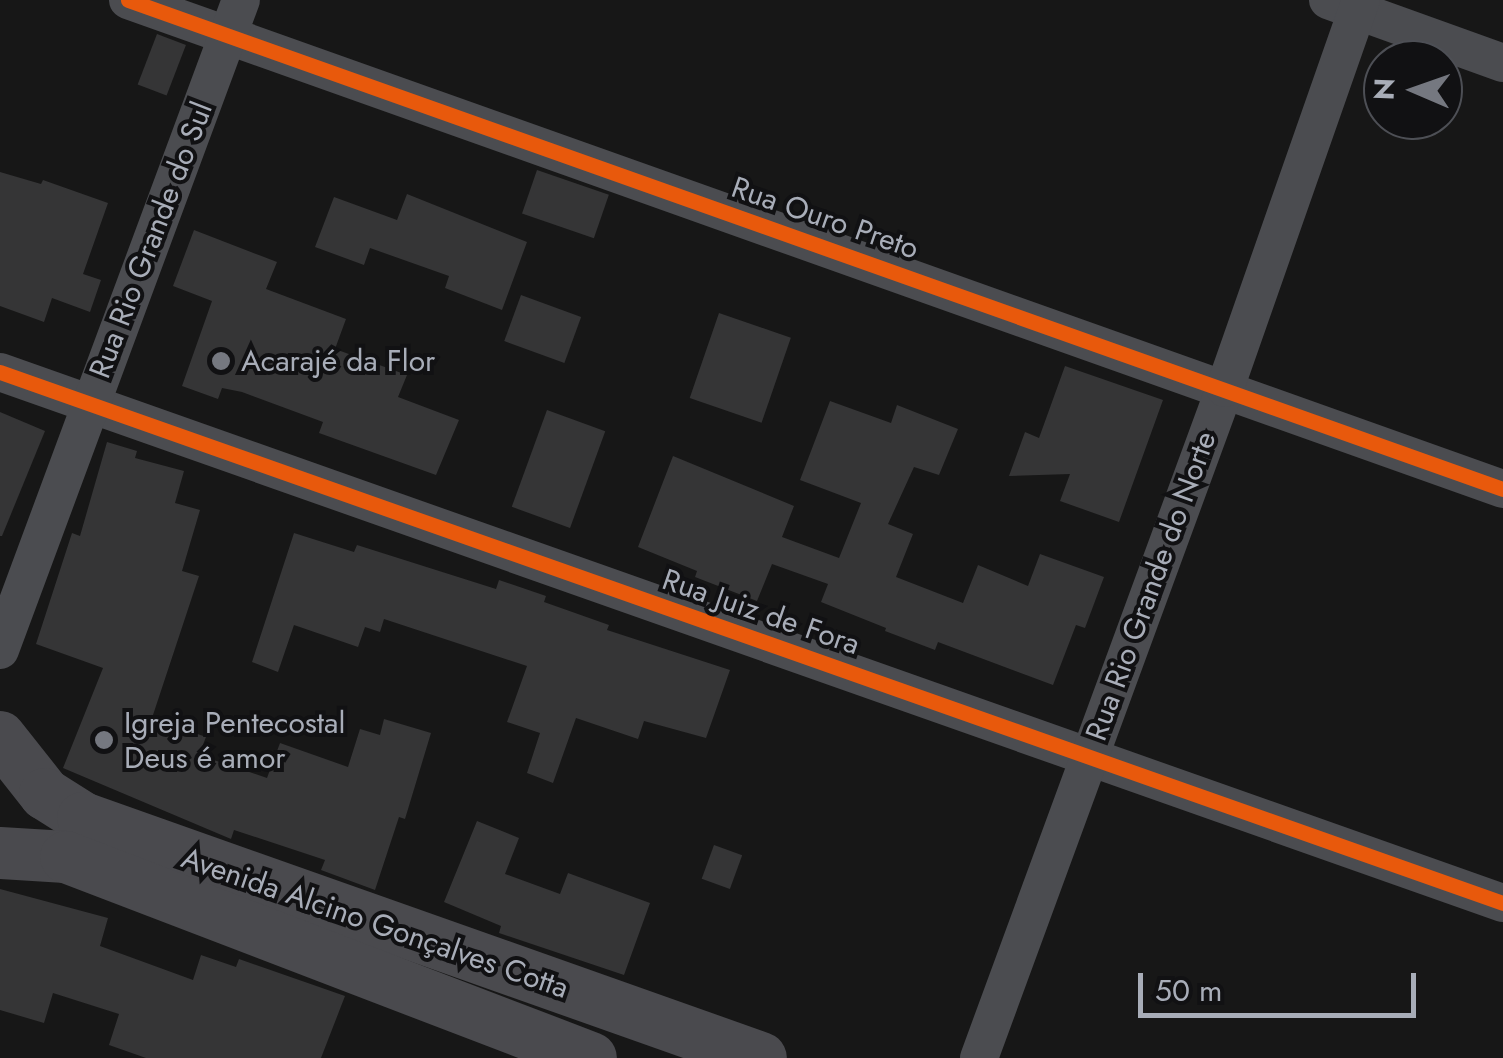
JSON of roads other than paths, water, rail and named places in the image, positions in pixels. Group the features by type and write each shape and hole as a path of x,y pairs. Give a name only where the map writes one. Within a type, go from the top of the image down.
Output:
{"main road":[{"path":"0,838 11,826 20,790 6,745"},
{"name":"Avenida Alcino Gonçalves Cotta","path":"6,745 45,794 82,818 761,1058"},
{"name":"Avenida Alcino Gonçalves Cotta","path":"0,852 66,856 591,1058"}],"street":[{"name":"Rua Ouro Preto","path":"128,0 1503,488"},
{"name":"Rua Rio Grande do Sul","path":"0,650 241,0"},
{"path":"1349,3 1503,63"},
{"name":"Rua Rio Grande do Norte","path":"979,1058 1225,388 1349,3"},
{"name":"Rua Juiz de Fora","path":"0,372 1503,903"}],"place":[{"name":"Acarajé da Flor","path":"221,361"},
{"name":"Igreja Pentecostal Deus é amor","path":"104,740"}]}
